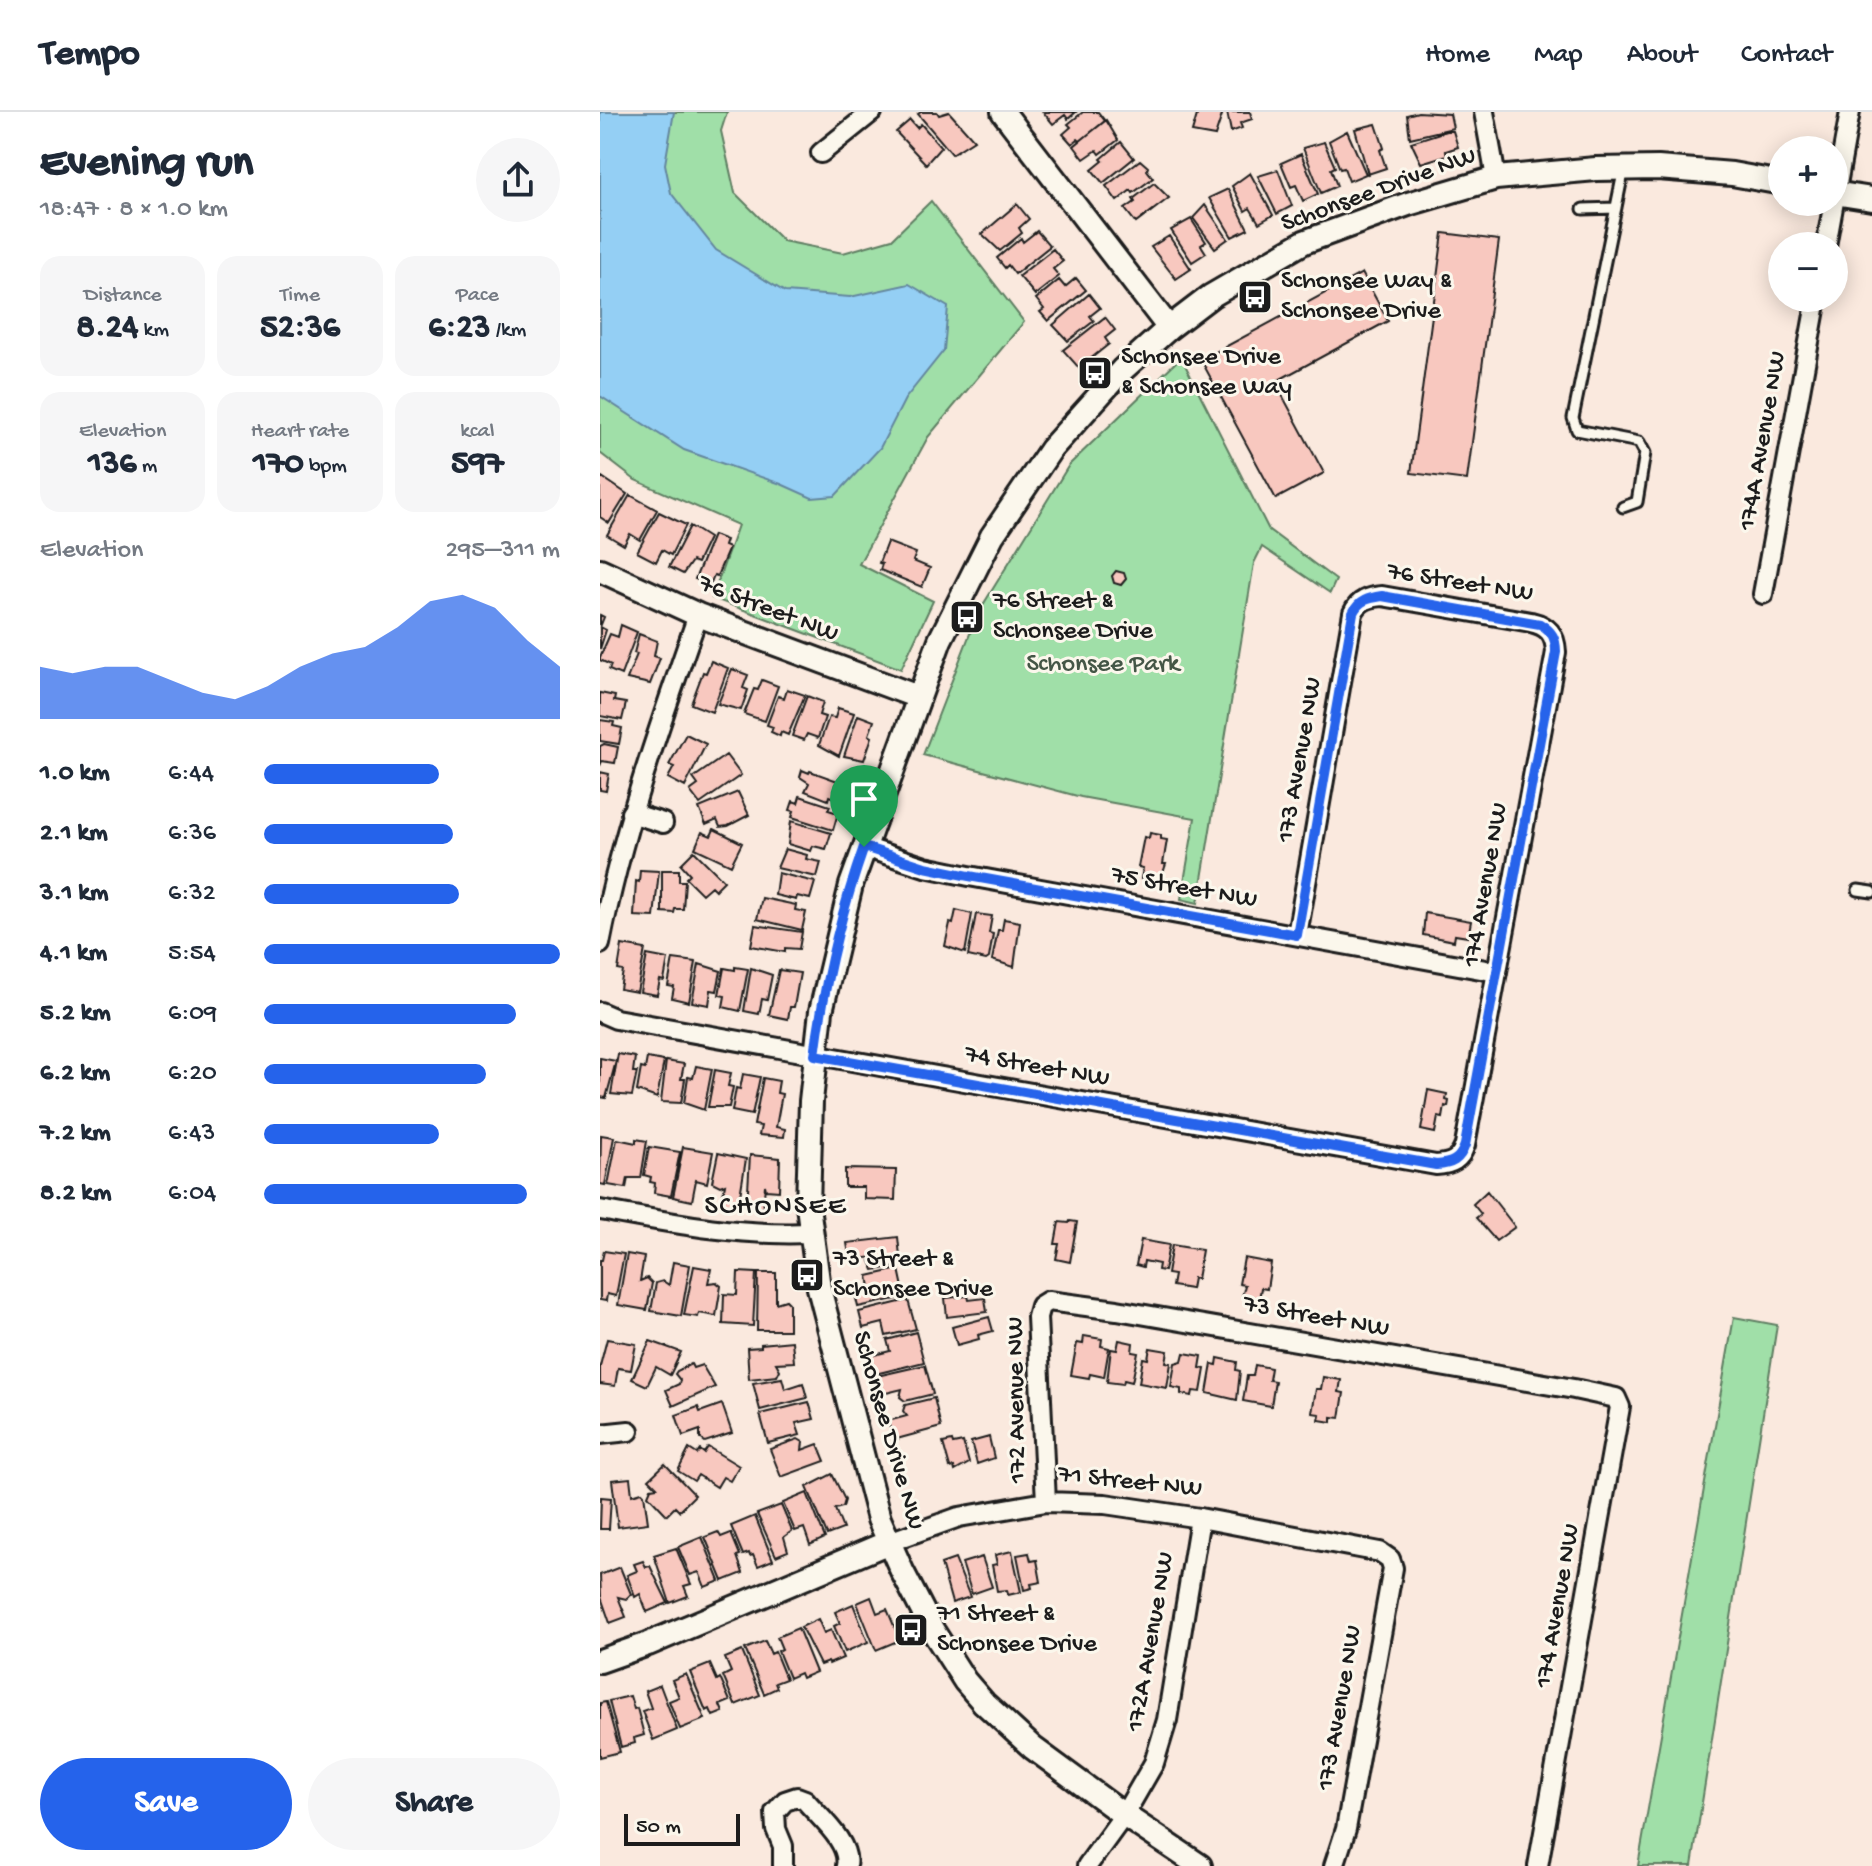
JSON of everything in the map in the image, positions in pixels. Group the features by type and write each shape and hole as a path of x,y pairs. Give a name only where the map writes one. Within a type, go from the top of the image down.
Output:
{"street":[{"path":"821,153 872,112"},
{"path":"1003,112 1169,328"},
{"path":"1484,112 1496,178"},
{"path":"1846,136 1850,112"},
{"name":"Schonsee Drive NW","path":"1200,1866 1033,1748 984,1703 965,1681 933,1631 889,1542 869,1485 819,1288 810,1233 808,1159 821,1011 835,944 864,847 953,609 1019,493 1051,449 1122,370 1211,296 1304,242 1408,204 1496,178 1624,168 1696,171 1768,181"},
{"path":"1848,195 1872,199"},
{"name":"174A Avenue NW","path":"1763,594 1814,312"},
{"name":"76 Street NW","path":"600,570 698,615 918,697"},
{"name":"76 Street NW","path":"1365,599 1382,596 1531,622 1546,628"},
{"name":"173 Avenue NW","path":"1297,935 1353,613 1356,605 1365,599"},
{"path":"600,944 631,813 698,615"},
{"name":"174 Avenue NW","path":"1462,1153 1556,652 1556,641 1546,628"},
{"path":"631,813 663,823"},
{"name":"75 Street NW","path":"864,847 925,867 969,876 1497,972"},
{"name":"74 Street NW","path":"600,1012 616,1019 1436,1165 1454,1162 1462,1153"},
{"path":"600,1210 714,1231 763,1235 810,1233"},
{"name":"73 Street NW","path":"1048,1301 1088,1305 1574,1389"},
{"name":"172 Avenue NW","path":"1046,1502 1037,1317 1040,1306 1048,1301"},
{"name":"174 Avenue NW","path":"1538,1866 1620,1407 1616,1398 1574,1389"},
{"path":"600,1434 629,1431"},
{"name":"71 Street NW","path":"600,1661 648,1644 889,1542 959,1517 1046,1502 1105,1504 1200,1518 1380,1552 1390,1559"},
{"name":"172A Avenue NW","path":"1124,1815 1154,1763 1167,1720 1200,1518"},
{"name":"173 Avenue NW","path":"1334,1866 1346,1829 1393,1568 1390,1559"},
{"path":"783,1866 783,1846 776,1829 775,1812 785,1801 797,1797 805,1800 843,1846 847,1855 846,1866"},
{"path":"1087,1866 1124,1815"}],"lane":[{"path":"1623,507 1637,502 1645,453 1639,442 1577,430 1573,418 1624,168"},
{"path":"1583,209 1616,208"},
{"path":"1858,890 1872,892"}],"green space":[{"path":"600,112 727,112 721,131 735,193 783,241 843,253 892,239 931,201 1024,322 928,437 859,564 933,601 901,669 712,598 738,525 635,480 600,453"},
{"name":"Schonsee Park","path":"1181,357 1269,530 1336,580 1330,593 1262,547 1254,563 1198,903 1181,899 1195,818 1081,797 923,755 978,613 1069,465"},
{"path":"1734,1317 1777,1325 1692,1866 1638,1866"}],"water":[{"path":"600,112 674,112 665,164 671,193 716,250 785,292 850,297 909,284 948,307 944,350 905,399 880,448 835,496 812,498 684,450 600,396"}],"building":[{"path":"937,112 939,115 949,112 974,140 952,154 918,114"},
{"path":"1043,112 1076,112 1068,119 1065,115 1053,124"},
{"path":"1083,112 1098,112 1105,121 1072,144 1063,134 1071,127 1068,124"},
{"path":"1198,112 1223,112 1215,136 1192,132"},
{"path":"1227,112 1250,112 1252,119 1240,123 1242,128 1231,132"},
{"path":"1418,112 1450,114 1453,128 1410,138 1407,115"},
{"path":"910,120 917,128 921,124 941,147 926,164 896,132"},
{"path":"1106,120 1118,140 1100,154 1097,150 1084,159 1074,146"},
{"path":"1376,124 1384,148 1380,150 1386,168 1368,174 1355,129"},
{"path":"1347,131 1366,174 1349,181 1344,168 1340,169 1329,141"},
{"path":"1453,131 1458,147 1446,151 1447,155 1421,163 1411,142"},
{"path":"1121,142 1134,158 1103,183 1092,170"},
{"path":"1324,142 1335,167 1331,169 1337,186 1321,193 1303,148"},
{"path":"1301,154 1318,194 1303,201 1296,185 1291,187 1281,163"},
{"path":"1140,160 1153,178 1117,201 1106,186"},
{"path":"1278,170 1292,206 1277,214 1258,176"},
{"path":"1250,173 1273,215 1259,223 1250,208 1245,211 1232,186"},
{"path":"1154,183 1169,198 1136,223 1125,209"},
{"path":"1228,189 1248,229 1232,237 1209,198"},
{"path":"1017,204 1029,219 1019,228 1022,233 1000,251 982,234"},
{"path":"1205,205 1228,239 1215,248 1193,218"},
{"path":"1191,219 1206,242 1201,245 1206,253 1192,262 1171,230"},
{"path":"1037,231 1050,246 1015,274 1008,265 1005,268 997,258 1021,238 1023,242"},
{"path":"1443,233 1499,240 1467,480 1411,473"},
{"path":"1169,236 1191,269 1176,279 1151,247"},
{"path":"1053,249 1063,261 1053,269 1059,276 1035,295 1019,276"},
{"path":"1362,273 1388,321 1275,382 1324,473 1276,499 1201,360"},
{"path":"1076,278 1086,290 1048,321 1040,312 1044,309 1036,299 1059,280 1065,287"},
{"path":"1089,294 1100,308 1090,316 1094,321 1068,341 1053,325"},
{"path":"1105,317 1115,330 1105,338 1109,344 1079,368 1063,350"},
{"path":"602,477 627,494 609,523 600,517"},
{"path":"630,495 657,510 640,540 630,534 624,545 607,535"},
{"path":"659,512 686,525 671,555 662,550 656,562 637,552"},
{"path":"690,526 709,538 697,563 692,561 683,574 669,567"},
{"path":"713,535 726,540 724,546 729,548 710,585 695,579"},
{"path":"887,542 916,553 913,561 930,568 922,587 880,570 882,564 879,563"},
{"path":"1116,571 1124,573 1126,579 1121,585 1114,583 1112,576"},
{"path":"621,625 637,632 621,675 609,670 611,665 600,660 600,657 610,634 618,637"},
{"path":"600,627 606,630 600,649"},
{"path":"639,634 657,641 654,656 660,658 650,684 627,679 637,654 634,653"},
{"path":"711,661 728,668 712,712 691,704 703,672 706,673"},
{"path":"732,669 748,675 743,688 748,690 741,710 718,704"},
{"path":"762,680 778,686 765,721 744,714 754,689 758,690"},
{"path":"787,689 805,695 788,735 781,732 780,736 771,732 773,727 767,725 778,696 784,698"},
{"path":"600,693 615,696 614,701 626,703 622,720 600,716"},
{"path":"807,696 823,702 819,715 825,717 818,738 807,734 804,740 792,736"},
{"path":"838,708 854,713 839,756 819,745 829,717 835,718"},
{"path":"858,715 874,721 864,760 844,756"},
{"path":"600,720 614,722 613,726 622,728 619,744 600,741"},
{"path":"686,734 706,744 685,787 668,778 674,767 669,765"},
{"path":"600,746 618,747 615,763 602,761 600,766"},
{"path":"726,755 741,775 700,804 690,791 698,785 693,778"},
{"path":"802,770 849,785 843,801 829,796 828,800 805,791 809,783 800,777"},
{"path":"600,772 609,774 606,791 600,790"},
{"path":"738,792 749,815 728,826 720,827 717,820 706,825 699,808"},
{"path":"800,796 830,806 828,810 838,813 833,830 792,817 794,811 790,810 793,801 798,803"},
{"path":"791,821 831,833 826,849 813,846 811,851 788,844"},
{"path":"714,829 742,843 731,865 695,848 702,832 711,836"},
{"path":"1150,833 1167,840 1163,864 1166,864 1160,882 1141,879 1143,868 1138,867 1144,837 1149,838"},
{"path":"785,849 821,862 817,877 777,868"},
{"path":"694,851 724,881 715,890 711,886 702,894 686,878 690,874 681,864"},
{"path":"640,870 659,871 654,917 634,916 636,881 639,882"},
{"path":"662,870 679,870 679,881 685,881 683,909 675,909 674,913 662,912"},
{"path":"778,873 815,882 810,899 797,896 796,900 775,895"},
{"path":"762,898 796,905 795,910 806,912 802,930 757,919"},
{"path":"956,910 972,914 965,953 945,946"},
{"path":"1425,913 1471,921 1468,937 1455,935 1454,941 1423,935"},
{"path":"976,914 992,916 989,933 993,934 986,960 968,956"},
{"path":"1004,919 1020,922 1014,967 992,960 998,930 1002,930"},
{"path":"755,925 802,932 799,949 785,948 785,952 751,946"},
{"path":"622,945 645,949 637,992 620,989 623,971 618,970"},
{"path":"647,955 668,959 664,981 660,980 657,995 640,992"},
{"path":"673,959 696,962 689,1002 672,998 674,987 668,986"},
{"path":"699,964 721,971 717,991 711,990 709,1005 692,1002"},
{"path":"735,967 748,969 740,1011 723,1007 725,996 719,995 724,968 735,970"},
{"path":"751,968 772,975 767,1000 762,999 759,1014 744,1011"},
{"path":"779,970 800,973 794,1007 790,1007 788,1019 769,1015"},
{"path":"618,1054 635,1057 633,1072 637,1072 632,1096 611,1094"},
{"path":"600,1058 616,1061 606,1098 600,1097"},
{"path":"647,1058 664,1061 657,1098 637,1091 641,1068 645,1069"},
{"path":"666,1061 684,1064 681,1103 661,1102"},
{"path":"696,1066 712,1069 704,1110 684,1103 688,1077 693,1078"},
{"path":"715,1070 731,1073 728,1086 733,1087 729,1107 708,1107"},
{"path":"743,1074 760,1077 752,1115 732,1111 736,1088 740,1089"},
{"path":"763,1078 779,1081 777,1093 782,1094 776,1127 785,1129 784,1137 759,1135 761,1126 754,1125"},
{"path":"1428,1090 1447,1094 1446,1100 1449,1101 1443,1118 1438,1117 1435,1133 1421,1130"},
{"path":"601,1135 614,1137 605,1185 600,1184"},
{"path":"617,1139 636,1143 636,1139 647,1141 641,1178 628,1178 626,1188 608,1185"},
{"path":"649,1147 680,1152 671,1196 654,1193 655,1183 650,1182 651,1177 644,1175"},
{"path":"683,1147 713,1152 707,1183 696,1180 692,1201 673,1197"},
{"path":"718,1153 746,1159 738,1208 721,1205 725,1184 720,1186 712,1182"},
{"path":"750,1155 780,1158 779,1191 766,1190 765,1185 763,1209 747,1208"},
{"path":"845,1169 896,1170 895,1200 864,1199 864,1187 845,1187"},
{"path":"1487,1191 1515,1227 1496,1241 1476,1218 1481,1214 1473,1204"},
{"path":"1059,1222 1077,1222 1070,1262 1056,1259 1059,1244 1055,1244"},
{"path":"898,1237 901,1266 874,1270 870,1261 874,1257 850,1260 847,1243"},
{"path":"1141,1240 1169,1245 1164,1271 1158,1270 1159,1264 1144,1261 1143,1267 1136,1265"},
{"path":"1172,1245 1202,1250 1197,1279 1193,1278 1191,1289 1172,1286 1174,1275 1167,1274"},
{"path":"604,1251 624,1254 616,1296 607,1294 606,1301 600,1300 600,1260"},
{"path":"627,1254 644,1257 640,1281 647,1278 652,1283 647,1310 618,1305"},
{"path":"1244,1258 1271,1263 1267,1289 1261,1288 1259,1299 1242,1297 1245,1285 1239,1284"},
{"path":"673,1262 690,1265 681,1316 651,1311 656,1283 663,1281 669,1285"},
{"path":"694,1266 711,1269 708,1283 716,1282 721,1286 716,1316 699,1313 698,1317 684,1315"},
{"path":"899,1269 905,1297 858,1307 854,1290 870,1287 868,1276"},
{"path":"738,1272 756,1273 753,1326 723,1324 724,1294 737,1295"},
{"path":"758,1273 776,1273 776,1303 786,1300 789,1303 789,1330 757,1330"},
{"path":"968,1296 969,1300 985,1298 987,1312 947,1317 945,1298"},
{"path":"908,1300 916,1329 886,1336 883,1323 863,1328 859,1312"},
{"path":"989,1317 993,1331 957,1345 952,1327"},
{"path":"916,1332 924,1362 875,1374 870,1356 890,1351 887,1340"},
{"path":"1084,1336 1102,1339 1101,1346 1109,1348 1104,1377 1071,1375 1077,1343 1083,1344"},
{"path":"607,1339 636,1344 631,1370 618,1368 615,1386 600,1384 600,1366"},
{"path":"1119,1340 1133,1343 1132,1352 1138,1353 1132,1382 1124,1380 1123,1384 1107,1382 1111,1349 1117,1350"},
{"path":"650,1341 681,1352 670,1375 656,1367 647,1386 632,1379"},
{"path":"792,1341 794,1362 776,1363 780,1370 777,1376 749,1379 747,1348"},
{"path":"1150,1348 1168,1351 1166,1362 1171,1363 1167,1388 1139,1383 1143,1358 1148,1359"},
{"path":"1184,1353 1202,1356 1200,1368 1205,1369 1201,1392 1193,1391 1192,1396 1181,1394 1181,1389 1171,1387 1175,1363 1182,1361"},
{"path":"1218,1358 1237,1362 1236,1370 1240,1371 1237,1400 1207,1393 1212,1364 1217,1365"},
{"path":"691,1364 693,1368 702,1365 715,1387 673,1406 666,1390 679,1384 680,1380 675,1374 677,1371"},
{"path":"925,1365 933,1394 905,1401 900,1397 902,1389 882,1394 877,1376"},
{"path":"1255,1365 1271,1368 1269,1380 1275,1381 1271,1406 1243,1401 1247,1376 1253,1376"},
{"path":"1323,1377 1341,1380 1339,1392 1344,1393 1340,1418 1332,1417 1332,1422 1319,1420 1320,1414 1312,1413 1316,1389 1321,1389"},
{"path":"782,1378 785,1389 803,1383 807,1398 760,1410 753,1383"},
{"path":"934,1398 941,1427 893,1440 888,1421 907,1416 903,1411 905,1405"},
{"path":"809,1402 814,1419 796,1423 800,1435 768,1443 760,1414"},
{"path":"722,1404 732,1433 705,1442 700,1438 700,1430 683,1436 676,1415 698,1407 700,1412"},
{"path":"989,1437 994,1458 977,1464 971,1442"},
{"path":"798,1439 803,1442 802,1450 818,1444 825,1461 781,1477 770,1449"},
{"path":"952,1441 953,1444 963,1442 969,1463 955,1471 954,1467 950,1468 943,1443"},
{"path":"708,1447 739,1466 730,1481 723,1477 717,1487 698,1475 694,1481 678,1471 689,1449 697,1454 700,1450 704,1453"},
{"path":"665,1464 695,1495 679,1511 675,1507 667,1515 648,1495 651,1488 657,1487 649,1479"},
{"path":"832,1474 845,1500 843,1507 835,1509 843,1529 827,1535 807,1487"},
{"path":"630,1478 632,1495 644,1494 648,1523 618,1527 612,1480"},
{"path":"807,1493 825,1538 810,1545 804,1528 795,1531 783,1503"},
{"path":"601,1497 611,1498 609,1529 600,1529"},
{"path":"781,1505 792,1531 784,1537 788,1551 776,1556 757,1514"},
{"path":"755,1516 773,1560 758,1566 753,1555 743,1555 731,1526"},
{"path":"718,1532 721,1537 731,1533 743,1573 723,1581 705,1537"},
{"path":"702,1537 720,1581 705,1587 699,1572 690,1575 678,1547"},
{"path":"676,1548 691,1584 684,1586 688,1596 670,1603 654,1555"},
{"path":"1012,1551 1021,1592 1008,1595 1007,1590 997,1591 992,1565 997,1564 995,1555"},
{"path":"1029,1553 1031,1561 1037,1560 1041,1582 1031,1584 1032,1588 1024,1590 1017,1555"},
{"path":"982,1557 992,1587 972,1594 962,1563"},
{"path":"955,1559 970,1597 952,1603 941,1564"},
{"path":"643,1561 646,1567 650,1566 668,1603 647,1612 640,1594 635,1597 627,1575 637,1571 634,1564"},
{"path":"620,1567 631,1594 626,1599 618,1597 626,1617 610,1623 601,1597 600,1575"},
{"path":"871,1597 877,1613 887,1609 900,1640 876,1650 857,1603"},
{"path":"853,1604 868,1642 845,1652 834,1626 840,1623 835,1612"},
{"path":"818,1619 824,1633 831,1630 843,1658 829,1664 820,1665 801,1627"},
{"path":"798,1628 816,1672 802,1678 800,1673 789,1678 778,1651 782,1649 777,1637"},
{"path":"765,1641 771,1654 775,1652 786,1679 775,1683 777,1688 764,1694 745,1649"},
{"path":"742,1651 760,1695 735,1705 723,1676 731,1672 725,1658"},
{"path":"710,1664 730,1701 720,1705 723,1712 713,1716 710,1709 706,1711 690,1672"},
{"path":"686,1674 705,1719 680,1729 669,1701 679,1697 672,1680"},
{"path":"660,1685 677,1730 653,1740 642,1711 651,1708 645,1691"},
{"path":"630,1696 634,1709 637,1708 644,1735 634,1738 635,1743 621,1747 609,1701"},
{"path":"606,1702 620,1752 600,1757 600,1703"}],"place":[{"name":"Schonsee Way & Schonsee Drive","path":"1255,297"},
{"name":"Schonsee Drive & Schonsee Way","path":"1095,373"},
{"name":"76 Street & Schonsee Drive","path":"967,617"},
{"name":"73 Street & Schonsee Drive","path":"807,1275"},
{"name":"71 Street & Schonsee Drive","path":"911,1630"}],"district":[{"name":"SCHONSEE","path":"776,1207"}],"route":[{"path":"1382,596 1531,622 1546,628 1556,641 1465,1145 1454,1162 1436,1165 815,1055 838,929 864,847 925,867 969,876 1297,935 1356,605 1365,599 1382,596"}]}
